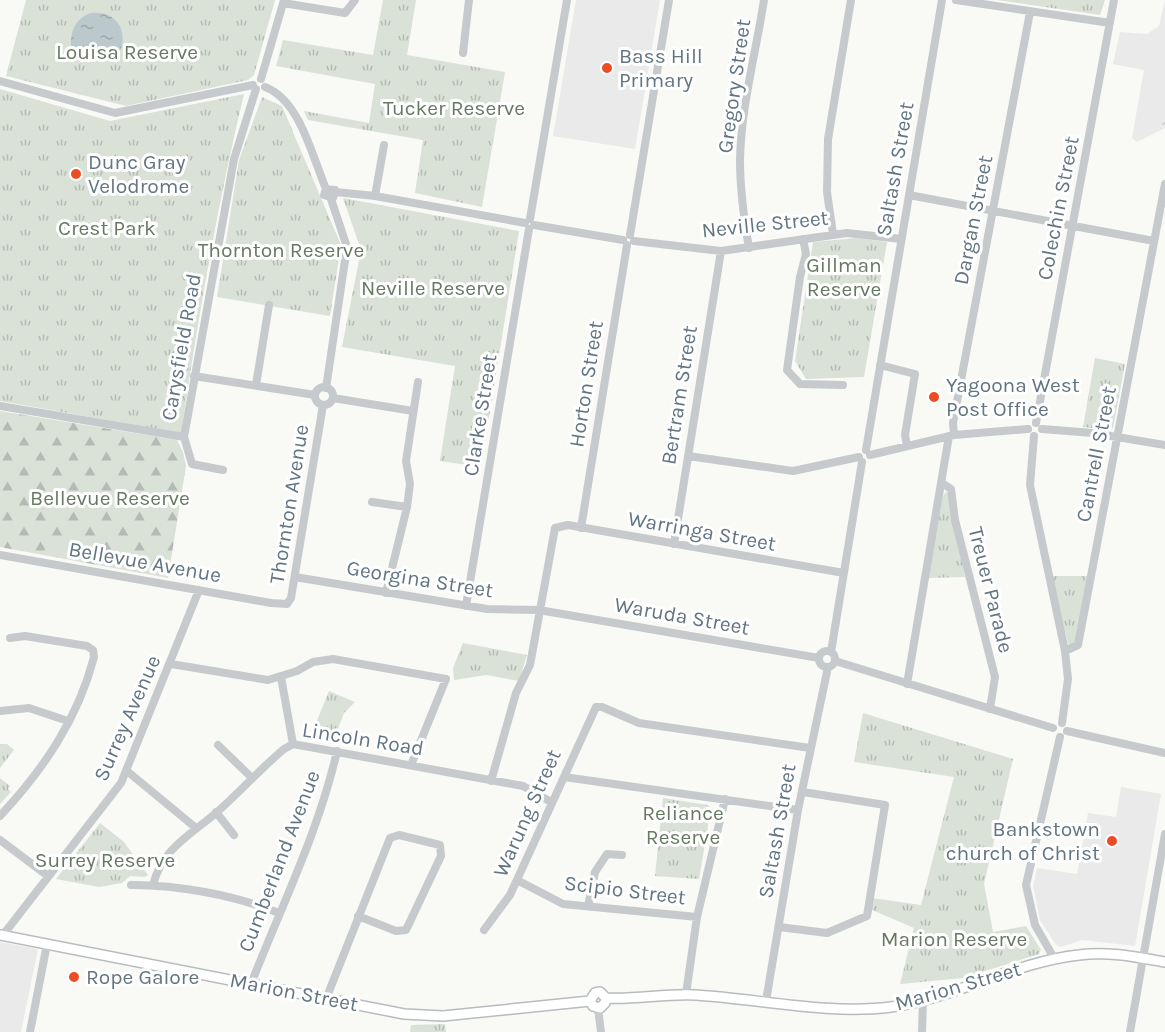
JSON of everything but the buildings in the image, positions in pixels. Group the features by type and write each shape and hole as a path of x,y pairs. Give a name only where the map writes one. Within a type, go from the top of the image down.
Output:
{"main road":[{"name":"Marion Street","path":"1,935 326,999 428,1016 594,1005 593,994 598,992 606,998 686,994 854,1008 891,1007 923,1000 1054,958 1098,954 1143,958 1165,963"},
{"path":"594,1005 604,1005 606,998"}],"street":[{"path":"284,1 345,13 355,0"},
{"path":"463,52 469,0"},
{"name":"Clarke Street","path":"466,606 567,0"},
{"name":"Horton Street","path":"581,528 669,0"},
{"name":"Gregory Street","path":"749,248 742,201 740,159 764,0"},
{"path":"833,234 827,192 828,139 851,0"},
{"name":"Saltash Street","path":"868,453 880,365 942,0"},
{"path":"956,0 1110,23"},
{"name":"Colechin Street","path":"1039,426 1113,0"},
{"name":"Carysfield Road","path":"184,437 234,159 284,1"},
{"name":"Dargan Street","path":"907,684 1030,12"},
{"path":"0,81 115,113 259,85 280,94 293,110 326,189 332,188 347,247 327,388"},
{"path":"375,196 384,145"},
{"name":"Cantrell Street","path":"1065,651 1078,645 1165,184"},
{"name":"Neville Street","path":"333,195 375,196 629,240 721,251 833,234 869,233 901,239"},
{"path":"909,195 1154,242"},
{"path":"803,239 806,254 800,277 787,370 800,384 843,384"},
{"name":"Bertram Street","path":"674,544 721,251"},
{"path":"256,386 269,305"},
{"path":"880,365 912,371 916,375 905,435 907,446"},
{"path":"194,376 315,395"},
{"path":"386,593 410,484 406,461 418,382"},
{"path":"321,388 327,388 331,391 333,398 330,403 323,405 318,403 315,395 321,388"},
{"path":"333,398 413,411"},
{"name":"Thornton Avenue","path":"284,604 291,600 323,405"},
{"path":"0,406 184,437 192,464 223,470"},
{"path":"1034,436 1039,434 1039,426"},
{"path":"1062,723 1053,728 835,661 831,652 861,459 860,452 868,453 907,446 951,435 1028,429 1039,426 1165,445"},
{"path":"1028,429 1034,436 1030,485 1065,651 1067,688 1062,723 1063,734 1026,885 1035,925 1054,958"},
{"path":"688,456 793,471 861,459"},
{"name":"Treuer Parade","path":"942,483 951,489 955,520 995,677 990,709"},
{"path":"372,502 406,507"},
{"name":"Warringa Street","path":"491,781 516,693 530,665 551,526 563,525 844,573"},
{"name":"Bellevue Avenue","path":"0,555 284,604"},
{"name":"Georgina Street","path":"295,577 487,609 539,610"},
{"name":"Surrey Avenue","path":"1,935 117,789 127,771 199,590"},
{"name":"Waruda Street","path":"539,610 819,658"},
{"path":"0,816 43,767 59,742 94,660 93,650 87,646 30,636 10,639"},
{"path":"831,652 823,652 819,658 821,665 828,667 835,661"},
{"path":"171,664 268,680 281,677 313,662 333,659 446,679 411,765"},
{"name":"Saltash Street","path":"766,1001 798,810 828,667"},
{"path":"281,677 293,744"},
{"name":"Warung Street","path":"484,930 510,895 564,777 594,704 639,723 810,748"},
{"path":"0,711 29,708 68,721"},
{"path":"1053,728 1054,734 1165,753"},
{"name":"Lincoln Road","path":"153,885 158,865 251,777 293,744 523,786 551,802"},
{"path":"218,745 251,777"},
{"name":"Cumberland Avenue","path":"251,984 317,820 329,786 337,751"},
{"path":"127,771 196,828"},
{"path":"564,777 798,810"},
{"path":"779,927 826,933 867,916 885,805 803,792"},
{"path":"686,994 697,917 724,799"},
{"path":"216,812 234,835"},
{"path":"326,999 391,834 435,843 441,848"},
{"path":"1130,1032 1165,834"},
{"path":"0,840 48,876"},
{"path":"441,848 451,844"},
{"path":"358,916 406,934 441,856 441,848"},
{"path":"588,906 595,872 601,862 607,854 622,855"},
{"name":"Scipio Street","path":"517,880 562,904 697,917"},
{"path":"131,885 153,885 251,902 279,913"},
{"path":"30,1032 47,944"},
{"path":"922,1032 923,1000"},
{"path":"594,1005 601,1032"}],"shaded area":[{"name":"Bass Hill Primary","path":"576,0 660,0 635,149 553,136"},
{"path":"1165,0 1165,128 1137,142 1132,138 1144,70 1113,64 1120,32 1147,34 1159,26"},
{"path":"1121,787 1161,794 1135,946 1082,940 1061,947 1056,945 1040,920 1033,886 1037,868 1077,874 1088,813 1116,817"},
{"path":"0,942 38,949 21,1032 0,1032"}],"green space":[{"name":"Louisa Reserve","path":"26,0 275,0 254,75 248,80 126,106 6,76"},
{"name":"Tucker Reserve","path":"383,0 416,0 407,55 505,72 482,207 415,193 423,140 308,120 304,111 369,123 375,84 276,66 283,40 373,55"},
{"path":"997,0 1105,0 1100,15"},
{"name":"Crest Park","path":"0,89 110,121 244,94 209,263 181,433 0,401"},
{"name":"Thornton Reserve","path":"262,97 282,106 341,245 330,316 217,297 239,160"},
{"name":"Neville Reserve","path":"343,198 519,231 481,467 440,461 455,366 342,347 361,250"},
{"name":"Gillman Reserve","path":"856,238 887,242 864,377 806,379 795,361 813,242"},
{"path":"1095,358 1125,364 1113,428 1108,430 1083,427"},
{"name":"Bellevue Reserve","path":"0,411 177,440 186,466 168,578 0,547"},
{"path":"947,491 965,577 928,578 943,496"},
{"path":"1051,576 1088,576 1076,644 1069,647"},
{"path":"463,643 527,655 519,681 486,675 454,680 453,668"},
{"path":"329,691 355,702 344,713 333,742 310,738"},
{"name":"Marion Reserve","path":"863,713 1013,759 984,884 993,932 1026,926 1041,950 1039,954 963,978 900,984 914,928 870,909 872,898 921,905 954,777 854,762"},
{"path":"0,744 7,744 14,750 0,768"},
{"path":"0,778 10,786 8,789 11,792 0,804"},
{"name":"Reliance Reserve","path":"663,798 708,805 711,808 699,879 655,876"},
{"name":"Surrey Reserve","path":"100,823 124,842 148,875 145,877 130,876 122,883 99,887 56,879"},
{"path":"445,1024 446,1032 410,1032 411,1025"}],"water":[{"path":"91,13 106,14 112,17 120,27 123,41 121,49 111,57 73,54 71,41 73,29 80,19"}],"place":[{"name":"Bass Hill Primary","path":"607,68"},
{"name":"Dunc Gray Velodrome","path":"76,174"},
{"name":"Yagoona West Post Office","path":"934,397"},
{"name":"Bankstown church of Christ","path":"1112,841"},
{"name":"Rope Galore","path":"74,977"}]}
